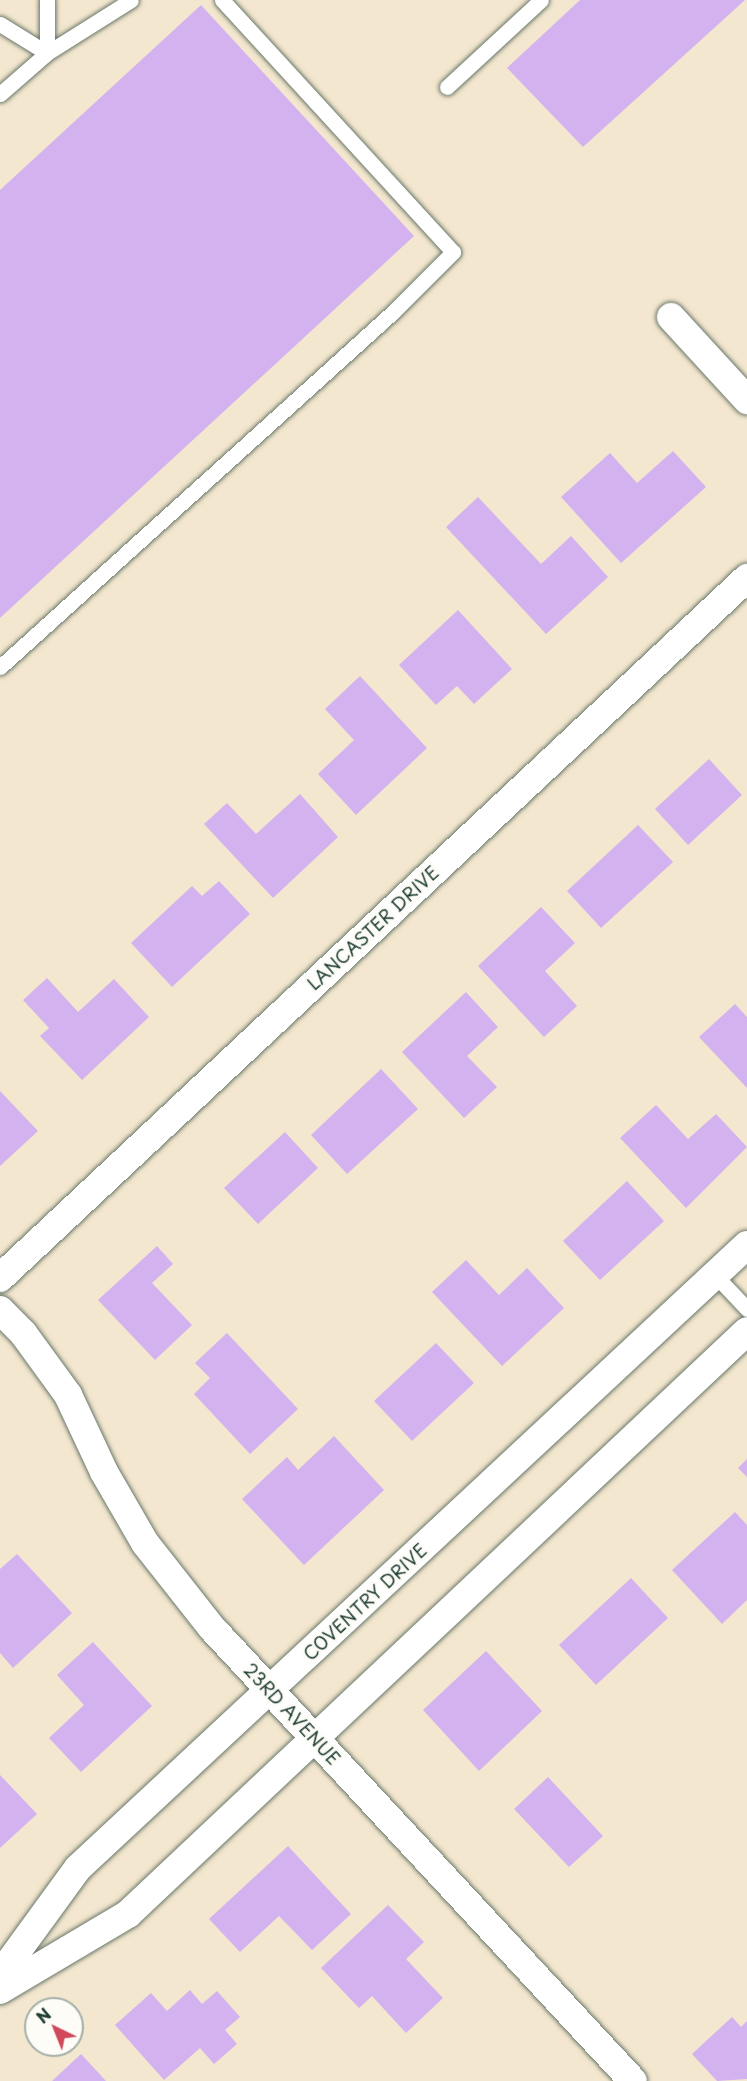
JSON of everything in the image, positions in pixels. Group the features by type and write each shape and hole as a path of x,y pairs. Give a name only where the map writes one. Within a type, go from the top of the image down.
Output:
{"street":[{"path":"671,317 747,400"},
{"name":"LANCASTER DRIVE","path":"0,1278 747,578"},
{"name":"COVENTRY DRIVE","path":"0,1975 78,1868 747,1245"},
{"name":"23RD AVENUE","path":"0,1310 23,1334 68,1395 104,1472 145,1543 212,1628 633,2081"},
{"path":"0,1990 128,1914 313,1737 747,1331"}],"lane":[{"path":"47,0 47,53"},
{"path":"0,94 47,53 131,0"},
{"path":"0,668 393,312 453,252 222,0"},
{"path":"447,87 541,0"},
{"path":"0,24 47,53"},
{"path":"715,1275 747,1309"}],"building":[{"path":"580,0 745,0 583,147 507,68"},
{"path":"201,5 414,236 0,618 0,190"},
{"path":"673,451 706,487 621,563 561,497 610,453 637,483"},
{"path":"478,497 541,564 571,536 608,577 546,634 446,527"},
{"path":"458,610 512,669 474,704 457,686 436,705 399,665"},
{"path":"360,676 427,748 356,815 318,774 354,740 325,709"},
{"path":"709,759 742,795 688,845 655,809"},
{"path":"300,794 338,837 273,898 204,824 227,803 256,834"},
{"path":"638,825 673,862 601,928 567,891"},
{"path":"219,881 250,914 172,987 131,943 192,886 202,896"},
{"path":"541,907 575,943 545,971 577,1006 544,1037 478,966"},
{"path":"47,978 78,1012 114,979 149,1017 82,1080 40,1036 49,1028 23,1000"},
{"path":"466,992 498,1027 467,1056 497,1087 464,1118 402,1052"},
{"path":"735,1004 747,1017 747,1088 699,1037"},
{"path":"381,1069 418,1109 347,1174 311,1135"},
{"path":"0,1091 38,1131 0,1166"},
{"path":"656,1105 688,1139 716,1114 747,1147 686,1208 620,1138"},
{"path":"285,1132 318,1168 258,1224 224,1188"},
{"path":"627,1181 664,1221 600,1280 563,1241"},
{"path":"157,1246 173,1264 152,1283 192,1325 155,1360 98,1300"},
{"path":"466,1260 499,1295 527,1268 564,1308 502,1366 432,1292"},
{"path":"227,1333 298,1409 250,1454 194,1394 210,1378 195,1363"},
{"path":"436,1343 474,1383 412,1441 374,1401"},
{"path":"334,1436 384,1490 304,1565 242,1499 287,1457 298,1470"},
{"path":"747,1459 747,1477 738,1468"},
{"path":"735,1512 747,1525 747,1600 722,1624 672,1570"},
{"path":"17,1554 72,1613 13,1668 0,1653 0,1569"},
{"path":"631,1578 668,1618 596,1685 559,1645"},
{"path":"93,1642 152,1706 81,1772 49,1738 84,1705 57,1675"},
{"path":"486,1651 542,1711 479,1771 423,1710"},
{"path":"0,1775 37,1814 0,1848"},
{"path":"548,1777 603,1836 569,1867 514,1809"},
{"path":"288,1846 351,1914 312,1950 279,1916 240,1952 209,1919"},
{"path":"388,1905 424,1942 406,1959 443,1998 406,2033 372,1996 359,2008 321,1968"},
{"path":"190,1990 202,2004 217,1991 240,2017 225,2030 237,2044 214,2064 200,2048 164,2080 115,2025 151,1993 167,2011"},
{"path":"732,2017 741,2027 747,2021 747,2079 717,2081 692,2054"},
{"path":"78,2057 84,2057 106,2081 52,2081"}]}
